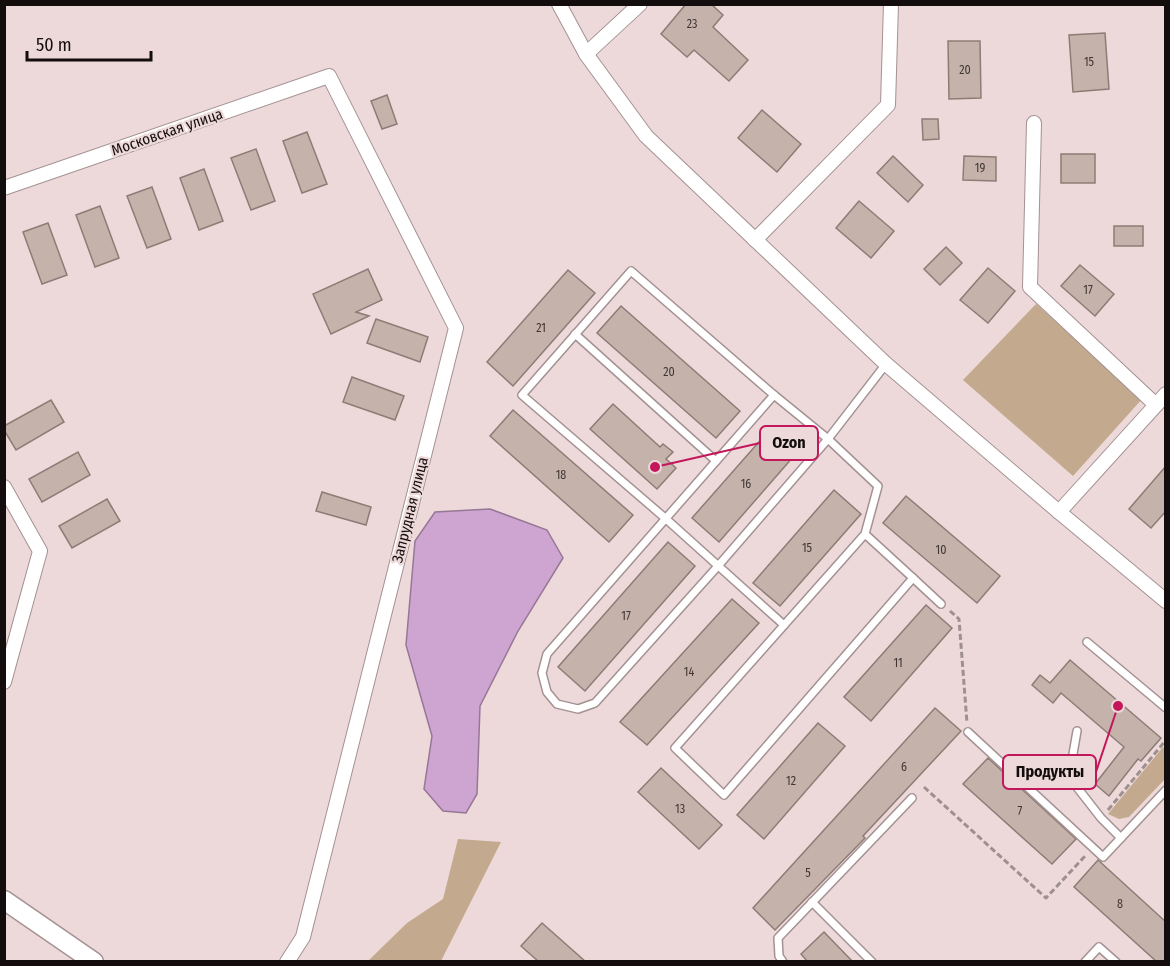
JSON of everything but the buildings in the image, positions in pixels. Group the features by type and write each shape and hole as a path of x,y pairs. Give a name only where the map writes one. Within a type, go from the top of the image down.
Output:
{"street":[{"path":"559,4 586,54 646,136 886,364 1166,601"},
{"path":"586,54 640,4"},
{"path":"755,240 888,105 891,4"},
{"name":"Московская улица","path":"4,188 329,76"},
{"name":"Запрудная улица","path":"287,962 303,937 456,328 329,76"},
{"path":"1034,123 1030,287 1161,400 1059,512"},
{"path":"4,487 40,551 4,682"},
{"path":"4,900 94,962"}],"lane":[{"path":"784,625 665,518 522,395 631,271 828,439 878,486 865,534 675,748 724,795 913,579"},
{"path":"575,334 716,461"},
{"path":"774,395 547,654 542,673 547,692 557,705 578,709 596,703 828,439 886,364"},
{"path":"865,534 941,604"},
{"path":"1087,642 1166,708"},
{"path":"1077,731 1069,777 1101,818 1121,838"},
{"path":"968,732 1103,857 1166,790"},
{"path":"783,962 779,956 778,938 912,798"},
{"path":"812,902 872,962"},
{"path":"1085,962 1099,946 1116,962"}],"path":[{"path":"959,619 968,732"},
{"path":"1101,818 1166,740"},
{"path":"924,788 1047,898 1092,847"}],"shaded area":[{"path":"1036,304 1142,399 1073,476 963,380"},
{"path":"490,509 547,530 563,558 518,631 480,706 477,794 466,813 443,811 424,789 432,736 406,645 415,541 435,512"},
{"path":"1163,747 1165,750 1165,779 1129,817 1119,819 1108,814"},
{"path":"458,839 501,842 441,961 368,961 407,923 443,899"}],"place":[{"name":"Ozon","path":"655,467"},
{"name":"Продукты","path":"1118,706"}]}
